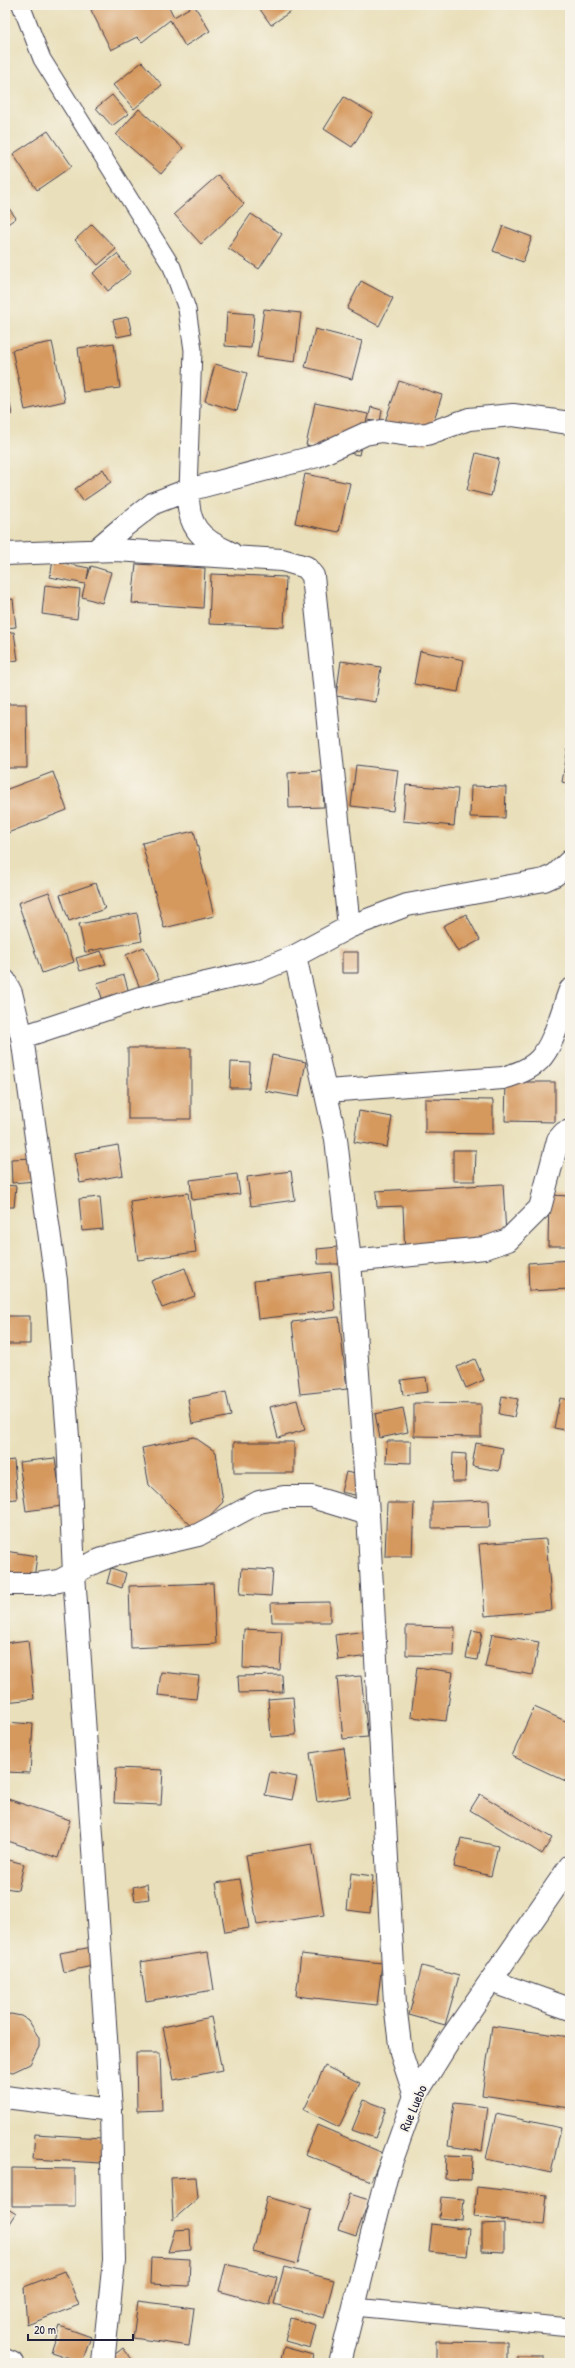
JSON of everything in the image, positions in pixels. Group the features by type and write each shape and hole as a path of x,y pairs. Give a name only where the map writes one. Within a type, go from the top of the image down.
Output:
{"street":[{"path":"96,550 142,511 154,503 188,490 317,456 365,434 382,431 410,435 427,434 469,419 513,415 570,423"},
{"path":"188,490 189,514 193,525 206,540 238,556"},
{"path":"5,554 96,550 238,556 298,563 306,566 313,576 349,928"},
{"path":"22,1037 140,998 259,971 295,956 349,928 407,904 544,880 555,875 570,861"},
{"path":"295,956 327,1091 336,1139 350,1261 368,1514 395,2004 401,2053 415,2096"},
{"path":"5,981 11,993 22,1037 56,1281 68,1437 74,1574 111,2110 114,2260 103,2363"},
{"path":"327,1091 503,1078 522,1072 539,1060 550,1043 570,990"},
{"path":"350,1261 485,1248 508,1240 540,1208 558,1140 564,1133 570,1131"},
{"path":"5,1584 38,1584 59,1581 113,1555 198,1536 259,1502 284,1497 312,1497 368,1514"},
{"name":"Rue Luebo","path":"340,2363 388,2174 415,2096 451,2038 570,1866"},
{"path":"491,1981 570,2009"},
{"path":"5,2097 111,2110"},
{"path":"5,2360 12,2363"}],"lane":[{"path":"21,5 42,59 172,267 187,309 193,350 188,490"},
{"path":"354,2307 570,2328"}],"building":[{"path":"102,5 168,5 174,17 194,5 210,31 185,46 170,20 142,42 137,37 111,50 91,10"},
{"path":"257,5 300,5 271,25"},
{"path":"142,62 162,85 134,109 113,85"},
{"path":"5,70 10,79 5,82"},
{"path":"112,95 128,114 112,126 96,108"},
{"path":"344,97 373,114 352,147 324,129"},
{"path":"139,109 183,148 161,174 116,135"},
{"path":"48,131 72,166 37,190 13,154"},
{"path":"218,175 244,204 201,244 174,214"},
{"path":"5,203 16,218 5,226"},
{"path":"251,214 282,234 259,269 228,248"},
{"path":"92,224 116,249 98,265 75,240"},
{"path":"503,226 532,237 523,262 493,251"},
{"path":"117,254 131,272 108,291 93,273"},
{"path":"361,281 393,298 379,326 347,309"},
{"path":"264,309 301,313 295,362 257,357"},
{"path":"227,312 254,314 251,348 225,346"},
{"path":"128,317 132,334 117,337 113,320"},
{"path":"315,329 362,341 352,379 305,367"},
{"path":"52,342 65,401 25,410 12,350"},
{"path":"114,343 120,388 83,392 78,348"},
{"path":"215,364 247,373 237,411 205,401"},
{"path":"5,381 12,414 5,416"},
{"path":"399,381 442,395 426,445 382,430"},
{"path":"315,403 368,414 359,455 306,445"},
{"path":"371,407 382,410 380,422 368,420"},
{"path":"476,453 499,459 491,496 467,490"},
{"path":"103,469 111,482 83,501 75,489"},
{"path":"305,474 350,483 339,532 295,523"},
{"path":"53,561 89,568 87,579 91,566 111,572 102,603 82,597 85,584 50,577"},
{"path":"136,564 205,568 203,608 132,603"},
{"path":"211,574 286,577 284,627 209,624"},
{"path":"45,585 80,589 77,619 42,614"},
{"path":"13,599 16,627 5,628 5,600"},
{"path":"14,632 18,660 5,662 5,633"},
{"path":"420,651 464,660 458,692 414,684"},
{"path":"341,661 381,667 376,702 336,696"},
{"path":"5,704 26,704 27,768 5,768"},
{"path":"570,742 570,784 562,782"},
{"path":"356,765 398,770 393,811 351,806"},
{"path":"322,771 324,807 289,808 288,773"},
{"path":"53,772 67,810 5,834 5,790"},
{"path":"406,785 458,789 454,826 403,821"},
{"path":"471,786 506,787 505,818 470,817"},
{"path":"194,831 214,916 164,928 142,843"},
{"path":"96,883 105,909 69,921 60,895"},
{"path":"49,892 74,962 42,973 18,903"},
{"path":"137,913 142,941 85,952 79,924"},
{"path":"466,914 480,940 458,952 443,926"},
{"path":"144,947 159,979 140,988 126,955"},
{"path":"101,951 106,964 80,971 76,958"},
{"path":"342,952 358,952 358,973 342,973"},
{"path":"124,975 129,993 103,1001 97,983"},
{"path":"128,1048 191,1048 191,1119 128,1119"},
{"path":"272,1055 306,1062 299,1097 265,1091"},
{"path":"231,1062 250,1063 249,1088 230,1088"},
{"path":"506,1082 555,1082 555,1122 505,1121"},
{"path":"425,1099 493,1100 493,1134 425,1133"},
{"path":"359,1111 392,1117 387,1147 354,1142"},
{"path":"118,1145 123,1175 80,1183 74,1153"},
{"path":"453,1150 476,1150 475,1181 453,1181"},
{"path":"34,1158 36,1181 12,1183 11,1159"},
{"path":"291,1171 295,1200 251,1206 247,1177"},
{"path":"237,1174 240,1194 192,1200 190,1180"},
{"path":"503,1184 507,1250 405,1255 403,1206 377,1207 376,1191"},
{"path":"5,1185 16,1186 14,1207 5,1207"},
{"path":"188,1193 196,1252 138,1260 130,1201"},
{"path":"549,1195 570,1196 570,1246 548,1246"},
{"path":"100,1197 103,1229 82,1231 79,1199"},
{"path":"338,1247 339,1264 318,1264 317,1249"},
{"path":"570,1260 570,1289 529,1291 528,1263"},
{"path":"185,1268 195,1296 162,1308 151,1281"},
{"path":"331,1272 335,1310 258,1319 254,1281"},
{"path":"5,1316 30,1316 30,1344 5,1344"},
{"path":"339,1317 347,1389 300,1394 292,1322"},
{"path":"475,1359 484,1380 466,1388 457,1367"},
{"path":"426,1377 428,1392 403,1395 401,1380"},
{"path":"226,1392 231,1416 192,1424 188,1399"},
{"path":"502,1396 518,1399 514,1417 499,1414"},
{"path":"560,1398 570,1400 570,1431 554,1428"},
{"path":"297,1400 305,1430 278,1438 270,1407"},
{"path":"414,1403 481,1404 481,1437 414,1436"},
{"path":"403,1408 408,1432 380,1438 375,1414"},
{"path":"194,1437 216,1452 223,1502 196,1530 149,1485 142,1448"},
{"path":"387,1441 411,1441 411,1463 386,1462"},
{"path":"234,1442 294,1442 294,1473 234,1473"},
{"path":"476,1443 503,1448 499,1471 472,1466"},
{"path":"453,1453 466,1454 465,1482 452,1482"},
{"path":"55,1458 62,1506 26,1511 19,1462"},
{"path":"14,1460 17,1499 5,1500 5,1461"},
{"path":"346,1472 364,1476 359,1496 341,1492"},
{"path":"489,1500 490,1527 432,1528 432,1502"},
{"path":"387,1503 414,1503 412,1556 385,1556"},
{"path":"546,1539 552,1610 485,1616 479,1544"},
{"path":"5,1551 37,1556 34,1578 5,1574"},
{"path":"111,1568 126,1573 122,1588 107,1583"},
{"path":"242,1568 273,1570 271,1596 240,1594"},
{"path":"213,1583 216,1644 131,1648 129,1586"},
{"path":"330,1602 330,1622 272,1622 271,1603"},
{"path":"406,1626 455,1627 454,1656 406,1655"},
{"path":"244,1629 282,1631 280,1670 243,1668"},
{"path":"472,1630 482,1632 477,1660 466,1658"},
{"path":"366,1631 369,1656 338,1660 335,1635"},
{"path":"492,1634 539,1642 533,1675 485,1667"},
{"path":"28,1640 34,1699 5,1702 5,1643"},
{"path":"417,1667 453,1672 446,1721 411,1717"},
{"path":"161,1672 199,1676 196,1699 158,1695"},
{"path":"282,1675 283,1692 239,1693 238,1676"},
{"path":"361,1676 368,1737 343,1739 337,1678"},
{"path":"293,1697 296,1735 271,1737 268,1699"},
{"path":"534,1707 570,1723 570,1783 512,1756"},
{"path":"5,1722 33,1724 30,1773 5,1772"},
{"path":"344,1748 351,1797 317,1802 310,1753"},
{"path":"116,1768 163,1770 161,1805 114,1803"},
{"path":"270,1772 297,1777 292,1800 265,1795"},
{"path":"480,1794 552,1838 542,1854 470,1810"},
{"path":"5,1798 70,1820 58,1858 5,1840"},
{"path":"461,1838 498,1846 491,1876 454,1867"},
{"path":"312,1844 324,1915 257,1925 246,1855"},
{"path":"5,1859 24,1864 18,1890 5,1888"},
{"path":"351,1873 373,1876 370,1913 347,1910"},
{"path":"240,1879 249,1928 225,1932 216,1883"},
{"path":"147,1884 149,1899 135,1901 133,1887"},
{"path":"92,1947 97,1965 64,1972 60,1953"},
{"path":"208,1952 214,1990 146,2001 140,1962"},
{"path":"301,1954 382,1963 377,2005 296,1996"},
{"path":"422,1966 459,1976 445,2025 409,2015"},
{"path":"11,2014 21,2016 29,2021 39,2038 39,2047 30,2064 13,2072 5,2071 5,2015"},
{"path":"211,2017 222,2070 174,2080 163,2027"},
{"path":"492,2026 570,2037 570,2108 482,2095"},
{"path":"136,2053 160,2053 162,2110 137,2111"},
{"path":"325,2066 360,2083 339,2127 304,2110"},
{"path":"364,2100 386,2108 375,2138 352,2130"},
{"path":"454,2103 488,2107 482,2151 448,2146"},
{"path":"496,2114 561,2128 551,2173 486,2159"},
{"path":"317,2125 383,2153 371,2181 305,2154"},
{"path":"35,2134 102,2138 101,2163 33,2159"},
{"path":"446,2155 472,2156 471,2180 445,2179"},
{"path":"12,2168 75,2169 75,2206 12,2206"},
{"path":"196,2177 198,2198 173,2220 171,2178"},
{"path":"477,2187 547,2195 544,2225 474,2217"},
{"path":"350,2194 369,2200 356,2236 338,2230"},
{"path":"267,2197 311,2209 298,2264 253,2252"},
{"path":"441,2197 464,2199 462,2220 439,2218"},
{"path":"5,2207 16,2214 5,2231"},
{"path":"504,2223 504,2252 482,2251 482,2224"},
{"path":"432,2224 470,2229 467,2256 429,2252"},
{"path":"190,2229 191,2250 168,2252 175,2230"},
{"path":"151,2257 190,2259 189,2286 150,2284"},
{"path":"226,2264 277,2277 270,2305 219,2291"},
{"path":"284,2267 334,2280 324,2318 274,2304"},
{"path":"65,2271 79,2305 27,2325 24,2287"},
{"path":"138,2301 194,2308 189,2346 133,2338"},
{"path":"291,2318 316,2325 310,2348 285,2341"},
{"path":"60,2326 91,2337 82,2362 51,2352"},
{"path":"436,2341 507,2342 507,2363 436,2363"},
{"path":"284,2347 313,2355 311,2363 280,2363"},
{"path":"123,2348 135,2363 104,2363"},
{"path":"518,2356 544,2356 544,2363 518,2363"}]}
